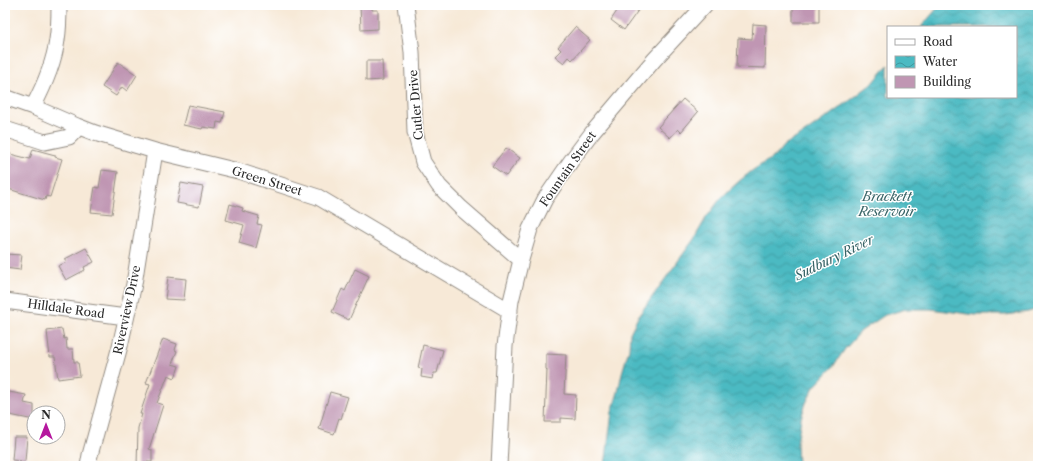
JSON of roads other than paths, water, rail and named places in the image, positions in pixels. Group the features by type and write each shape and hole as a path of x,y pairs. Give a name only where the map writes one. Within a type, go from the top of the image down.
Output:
{"street":[{"path":"33,107 44,86 52,64 57,40 59,5"},
{"name":"Cutler Drive","path":"406,5 412,52 415,132 423,162 439,186 461,208 521,260"},
{"name":"Fountain Street","path":"499,466 505,346 511,301 530,229 545,199 592,133 654,60 705,5"},
{"name":"Green Street","path":"5,97 33,107 79,127 155,151 238,171 318,197 510,311"},
{"path":"5,129 45,142 69,136 79,127"},
{"name":"Riverview Drive","path":"88,466 120,346 134,284 155,151"},
{"name":"Hilldale Road","path":"5,301 126,318"}],"water":[{"name":"Brackett Reservoir","path":"940,5 1038,5 1038,309 1005,315 976,315 931,309 906,309 885,315 861,331 845,349 832,368 814,387 801,418 797,444 798,466 605,466 612,412 629,349 630,333 639,315 694,239 706,218 721,198 738,182 775,156 784,145 803,134 874,82 887,66 887,98 1017,98 1017,26 922,26"}],"water label":[{"name":"Sudbury River","path":"834,257"}]}
